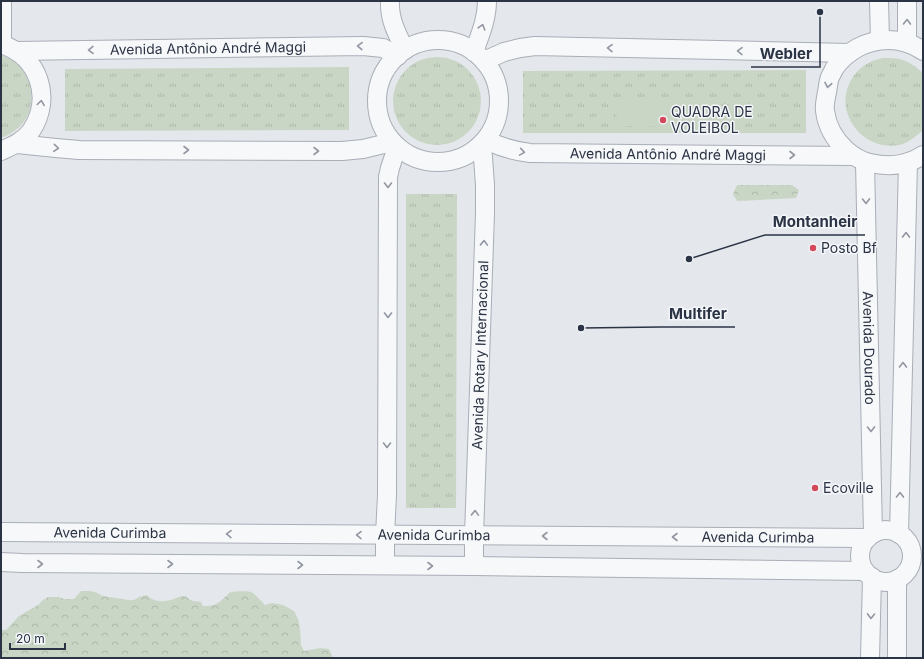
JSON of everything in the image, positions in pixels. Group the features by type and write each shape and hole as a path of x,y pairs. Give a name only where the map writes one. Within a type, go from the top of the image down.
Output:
{"street":[{"path":"2,1 6,46 28,62 37,76 42,92 39,116 30,132 9,148"},
{"path":"390,1 389,10 401,53"},
{"path":"479,56 481,30 487,11 487,1"},
{"path":"879,1 880,40"},
{"path":"907,1 907,43"},
{"path":"437,40 462,46 479,56 492,72 497,84 499,102 496,120 492,130 484,142 471,153 458,159 445,162 431,162 413,157 394,144 384,131 379,119 377,106 380,82 387,67 401,53 415,45 437,40"},
{"path":"859,159 839,144 830,128 824,110 830,77 838,64 849,53 869,42 893,40 907,43 920,48 923,51"},
{"name":"Avenida Antônio André Maggi","path":"6,46 363,46 383,48 401,53"},
{"path":"479,56 535,46 849,53"},
{"name":"Avenida Antônio André Maggi","path":"484,142 516,151 530,153 859,159 879,165 889,166 898,165 919,157"},
{"name":"Avenida Rotary Internacional","path":"474,566 485,213 484,142"},
{"path":"9,148 56,148 79,150 342,151 394,144"},
{"path":"385,565 387,495 388,177 394,144"},
{"path":"902,536 919,157"},
{"name":"Avenida Dourado","path":"859,159 870,536"},
{"path":"897,658 912,553 909,545 902,536 893,531 879,531 870,536 863,546 860,554 861,563 869,574 878,580 891,582 909,573"},
{"name":"Avenida Curimba","path":"1,532 474,536 870,536"},
{"path":"902,536 923,538"},
{"name":"Avenida Curimba","path":"1,562 22,564 474,566 869,574"},
{"path":"869,574 870,658"}],"green space":[{"path":"1,55 12,60 25,73 31,90 31,100 27,117 22,124 7,136 1,138"},
{"path":"437,57 454,60 468,70 478,84 481,101 478,118 468,132 454,142 437,145 420,142 406,132 396,118 393,101 396,84 406,70 420,60"},
{"path":"883,58 900,59 913,65 923,73 923,130 911,140 903,144 889,146 876,143 864,137 848,116 846,103 847,90 853,77 864,66 872,61"},
{"path":"349,67 349,130 65,131 65,69"},
{"path":"806,70 806,133 523,133 523,71"},
{"path":"617,97 710,98 707,127 616,126"},
{"path":"737,185 792,185 799,190 796,198 737,201 733,194"},
{"path":"406,194 457,194 456,508 406,508"},
{"path":"81,591 95,592 103,596 128,600 134,600 147,595 152,599 161,601 184,596 192,601 201,602 203,606 210,606 220,602 231,592 251,592 265,605 272,603 283,605 294,611 298,619 301,645 304,651 320,648 329,649 333,658 1,658 1,630 6,630 19,616 38,605 48,597 74,599"}],"place":[{"name":"Webler","path":"820,12"},
{"name":"QUADRA DE VOLEIBOL","path":"663,120"},
{"name":"Posto Bf","path":"813,248"},
{"name":"Montanheir","path":"689,259"},
{"name":"Multifer","path":"581,328"},
{"name":"Ecoville","path":"815,488"}]}
